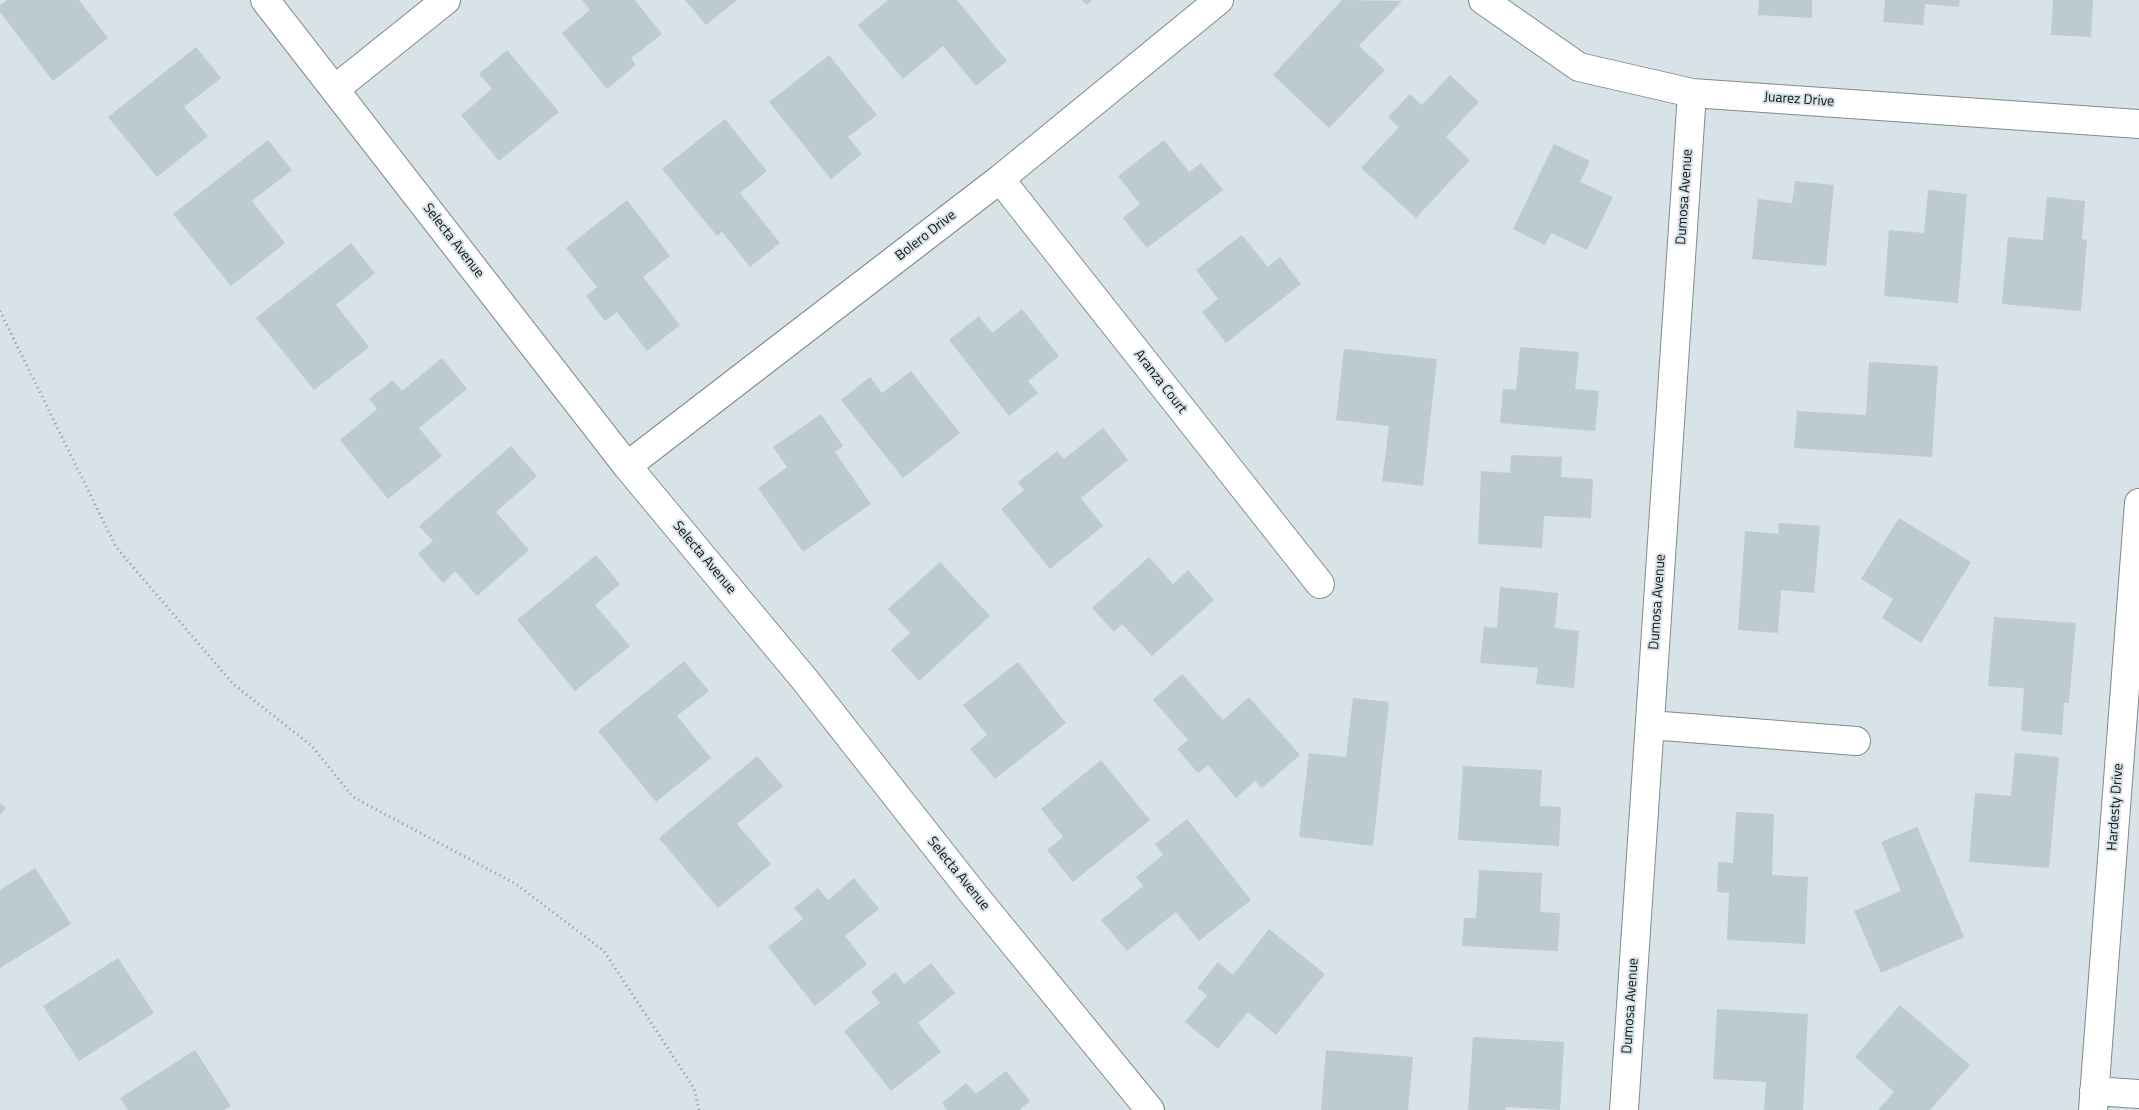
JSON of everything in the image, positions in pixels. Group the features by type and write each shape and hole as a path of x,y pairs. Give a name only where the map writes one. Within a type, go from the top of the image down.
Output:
{"street":[{"name":"Selecta Avenue","path":"266,0 627,466 804,680 975,896 1150,1110"},
{"path":"335,89 446,0"},
{"name":"Bolero Drive","path":"627,466 1000,179 1219,0"},
{"name":"Juarez Drive","path":"1483,0 1579,67 1692,93 2139,124"},
{"name":"Dumosa Avenue","path":"1624,1110 1692,93"},
{"name":"Aranza Court","path":"1000,179 1320,584"},
{"name":"Hardesty Drive","path":"2094,1100 2139,503"},
{"path":"1650,725 1856,741"},
{"path":"2094,1100 2139,1094"}],"path":[{"path":"0,312 116,546 233,684 312,746 352,797 516,884 604,952 694,1088 699,1110"}],"building":[{"path":"7,0 79,0 108,38 53,81 0,12 0,5"},
{"path":"582,0 635,0 662,34 631,58 636,65 607,89 562,33 590,10"},
{"path":"685,0 737,0 706,25"},
{"path":"888,0 957,0 1007,61 976,86 943,46 903,79 858,25"},
{"path":"1082,0 1092,0 1086,5"},
{"path":"1342,0 1402,1 1359,46 1385,70 1329,128 1273,75"},
{"path":"1759,0 1812,0 1812,18 1758,15"},
{"path":"1885,0 1960,0 1959,7 1925,4 1923,25 1883,22"},
{"path":"2053,0 2093,0 2091,37 2051,35"},
{"path":"196,47 221,78 184,107 208,136 157,177 108,117"},
{"path":"507,50 559,112 499,161 461,115 492,89 479,74"},
{"path":"829,55 877,115 848,137 862,154 831,179 769,102"},
{"path":"1450,75 1479,102 1446,137 1470,160 1416,218 1361,168 1399,127 1388,117 1410,94 1422,105"},
{"path":"725,119 767,171 740,193 780,243 750,267 722,232 717,236 662,169"},
{"path":"268,140 292,170 252,201 285,243 231,286 173,214"},
{"path":"1164,140 1189,172 1201,163 1223,190 1147,248 1123,218 1140,204 1118,176"},
{"path":"1554,144 1590,161 1580,182 1613,197 1587,250 1551,233 1545,245 1513,229"},
{"path":"1795,181 1834,185 1826,266 1752,259 1758,199 1792,203"},
{"path":"1928,190 1967,194 1958,303 1884,296 1889,230 1924,233"},
{"path":"2047,197 2085,201 2082,239 2087,240 2081,311 2002,304 2008,237 2043,240"},
{"path":"627,200 670,256 643,277 680,325 647,351 617,312 605,321 586,296 597,287 566,248"},
{"path":"1242,235 1268,267 1280,257 1301,284 1226,343 1202,312 1218,299 1196,270"},
{"path":"351,243 375,273 336,305 369,347 314,390 256,318"},
{"path":"1022,309 1059,356 1028,381 1038,393 1009,416 949,340 979,316 992,333"},
{"path":"1520,347 1579,352 1575,389 1599,391 1595,431 1500,423 1503,389 1516,390"},
{"path":"1344,349 1437,359 1423,486 1382,481 1389,426 1336,420"},
{"path":"442,358 467,389 419,428 442,456 388,499 340,440 377,409 369,399 393,380 402,391"},
{"path":"1869,362 1938,366 1932,457 1794,448 1797,411 1866,415"},
{"path":"911,371 960,433 903,478 841,400 870,377 882,393"},
{"path":"821,414 843,446 835,452 871,504 803,552 758,488 787,467 773,447"},
{"path":"1103,428 1128,460 1081,498 1103,526 1050,569 1001,509 1024,490 1018,482 1057,451 1064,459"},
{"path":"511,446 537,476 496,512 529,550 477,596 455,571 443,583 418,554 433,541 419,526"},
{"path":"1511,455 1562,457 1561,477 1593,479 1591,518 1544,516 1542,548 1478,544 1481,471 1510,473"},
{"path":"1899,518 1971,562 1921,643 1882,618 1893,599 1861,579"},
{"path":"1779,523 1820,526 1814,593 1781,590 1778,633 1738,630 1745,531 1778,534"},
{"path":"596,555 620,584 595,605 630,646 575,691 517,620"},
{"path":"1149,557 1173,584 1188,570 1214,600 1152,656 1122,624 1114,632 1092,608"},
{"path":"940,562 990,616 919,681 891,650 910,633 888,609"},
{"path":"1500,587 1558,593 1555,628 1579,631 1574,688 1536,684 1538,668 1480,663 1484,627 1497,628"},
{"path":"1994,617 2076,623 2069,703 2064,703 2062,735 2021,731 2024,688 1988,686"},
{"path":"684,661 709,691 677,716 711,758 656,802 598,731"},
{"path":"1018,662 1066,723 995,779 970,749 987,735 963,705"},
{"path":"1182,674 1223,720 1249,697 1300,755 1262,788 1255,781 1236,798 1208,765 1198,773 1177,749 1188,740 1153,700"},
{"path":"1353,698 1389,702 1373,846 1299,837 1309,753 1346,757"},
{"path":"2015,753 2059,757 2049,868 1969,862 1975,793 2011,796"},
{"path":"757,756 783,786 737,824 771,864 718,908 659,838"},
{"path":"1101,760 1150,820 1073,882 1047,850 1063,837 1041,809"},
{"path":"1463,766 1542,770 1540,806 1561,807 1559,846 1458,840"},
{"path":"0,803 6,808 0,815"},
{"path":"1736,812 1774,814 1772,875 1808,877 1805,944 1727,940 1729,893 1717,892 1718,862 1733,863"},
{"path":"1187,819 1251,900 1199,941 1176,912 1127,951 1101,920 1143,886 1136,877 1163,855 1155,844"},
{"path":"1917,827 1964,937 1881,973 1854,911 1901,891 1881,842"},
{"path":"35,868 71,924 0,968 0,890"},
{"path":"1479,870 1542,873 1540,912 1560,913 1558,951 1462,946 1464,918 1476,918"},
{"path":"854,878 879,909 845,936 867,964 815,1006 768,947 803,919 794,908 818,888 828,900"},
{"path":"1269,929 1325,974 1276,1035 1248,1012 1218,1049 1185,1022 1207,995 1197,988 1218,962 1233,975"},
{"path":"118,958 154,1013 79,1061 43,1006"},
{"path":"931,963 955,993 918,1023 941,1052 891,1091 844,1031 880,1003 871,992 895,972 904,984"},
{"path":"1900,1005 1970,1065 1930,1110 1878,1110 1894,1092 1855,1057"},
{"path":"1717,1009 1808,1014 1803,1110 1764,1110 1766,1082 1713,1079"},
{"path":"1473,1037 1564,1042 1560,1110 1506,1107 1506,1110 1468,1110"},
{"path":"195,1050 231,1106 224,1110 128,1110 120,1098"},
{"path":"1326,1050 1413,1057 1408,1110 1321,1110"},
{"path":"1006,1071 1030,1101 1019,1110 947,1110 942,1103 966,1083 976,1094"}]}
